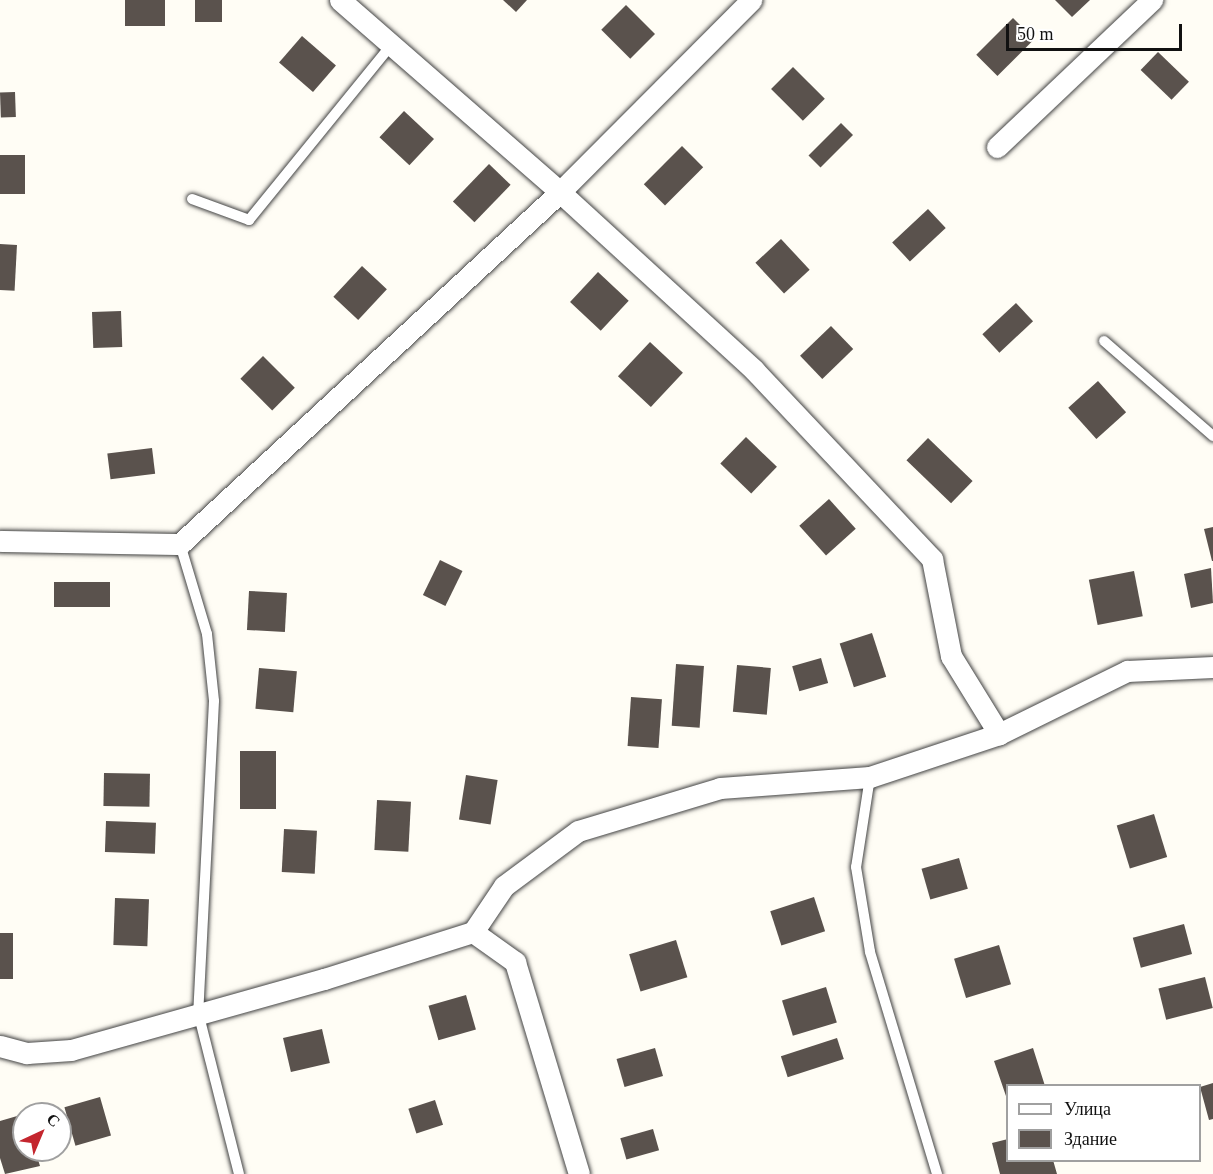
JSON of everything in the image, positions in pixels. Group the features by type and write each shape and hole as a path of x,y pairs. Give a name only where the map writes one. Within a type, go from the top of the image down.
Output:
{"street":[{"path":"340,0 560,192 754,370 932,559 951,656 999,734"},
{"path":"0,541 180,544 560,192 751,0"},
{"path":"997,147 1152,0"},
{"path":"0,1046 27,1053 70,1050 198,1012 324,979 473,932 504,886 578,831 720,788 870,777 999,734 1127,671 1213,667"},
{"path":"473,932 515,962 579,1174"}],"lane":[{"path":"192,199 249,220 392,44"},
{"path":"1104,341 1213,436"},
{"path":"180,544 207,634 214,701 198,1012 239,1174"},
{"path":"870,777 856,867 867,931 937,1174"}],"building":[{"path":"125,0 165,0 165,26 125,26"},
{"path":"195,0 222,0 222,22 195,22"},
{"path":"503,0 527,0 516,12"},
{"path":"1055,0 1090,0 1072,17"},
{"path":"626,5 655,34 630,59 601,30"},
{"path":"1013,18 1034,39 997,76 976,55"},
{"path":"302,36 336,66 313,92 279,62"},
{"path":"1158,52 1189,82 1172,100 1141,70"},
{"path":"793,67 825,99 803,121 771,89"},
{"path":"15,92 16,117 1,118 0,93"},
{"path":"404,111 434,139 409,165 379,137"},
{"path":"841,123 853,135 820,168 808,156"},
{"path":"682,146 703,167 665,205 644,184"},
{"path":"0,155 25,155 25,194 0,194"},
{"path":"489,164 511,185 474,222 453,201"},
{"path":"928,209 946,228 910,261 892,242"},
{"path":"781,239 810,270 784,294 755,263"},
{"path":"0,244 17,245 15,291 0,290"},
{"path":"362,266 387,289 358,320 333,297"},
{"path":"598,272 629,301 601,331 570,302"},
{"path":"1016,303 1033,321 999,353 982,334"},
{"path":"121,311 122,347 93,348 92,312"},
{"path":"831,326 853,349 822,379 800,356"},
{"path":"650,342 683,373 651,407 618,376"},
{"path":"263,356 295,388 272,410 240,379"},
{"path":"1098,381 1126,412 1096,439 1068,408"},
{"path":"746,437 777,467 751,493 720,464"},
{"path":"928,438 973,481 951,503 906,460"},
{"path":"152,448 155,474 111,479 107,453"},
{"path":"829,499 856,529 826,555 799,526"},
{"path":"1213,527 1213,561 1212,561 1204,529"},
{"path":"440,560 462,571 445,606 423,595"},
{"path":"1211,568 1213,603 1191,608 1184,574"},
{"path":"1134,571 1143,616 1098,625 1089,580"},
{"path":"54,582 110,582 110,607 54,607"},
{"path":"249,591 287,593 285,632 247,630"},
{"path":"872,633 886,677 854,687 840,644"},
{"path":"821,658 828,683 799,691 792,666"},
{"path":"676,664 704,666 700,728 672,726"},
{"path":"737,665 771,668 767,715 733,712"},
{"path":"259,668 297,671 293,712 255,709"},
{"path":"631,697 662,699 659,748 628,746"},
{"path":"240,751 276,751 276,809 240,809"},
{"path":"104,773 150,774 149,807 103,806"},
{"path":"466,775 498,780 491,824 459,819"},
{"path":"377,800 411,802 408,852 374,850"},
{"path":"1154,814 1167,857 1130,868 1117,825"},
{"path":"106,821 156,823 155,854 105,852"},
{"path":"284,829 317,831 315,874 282,872"},
{"path":"959,858 968,889 930,900 922,869"},
{"path":"814,897 825,931 781,945 770,911"},
{"path":"115,898 149,899 147,946 113,945"},
{"path":"1184,924 1192,954 1141,968 1133,938"},
{"path":"0,933 13,933 13,979 0,979"},
{"path":"676,940 687,977 641,992 629,954"},
{"path":"999,945 1011,984 966,998 954,959"},
{"path":"1205,977 1213,1008 1166,1020 1158,989"},
{"path":"826,987 837,1022 793,1036 782,1000"},
{"path":"466,995 476,1030 438,1040 429,1006"},
{"path":"322,1029 330,1063 291,1072 283,1038"},
{"path":"837,1038 844,1059 788,1077 781,1056"},
{"path":"655,1048 663,1076 625,1087 617,1059"},
{"path":"1033,1048 1044,1084 1006,1084 1006,1096 994,1061"},
{"path":"1213,1083 1213,1119 1209,1120 1201,1087"},
{"path":"100,1097 111,1135 75,1146 72,1134 72,1105"},
{"path":"435,1100 443,1125 416,1133 408,1109"},
{"path":"12,1118 12,1162 39,1162 40,1166 5,1174 0,1158 0,1121"},
{"path":"653,1129 659,1150 626,1160 620,1138"},
{"path":"1006,1140 1006,1162 1054,1162 1057,1174 1000,1174 992,1143"}]}
